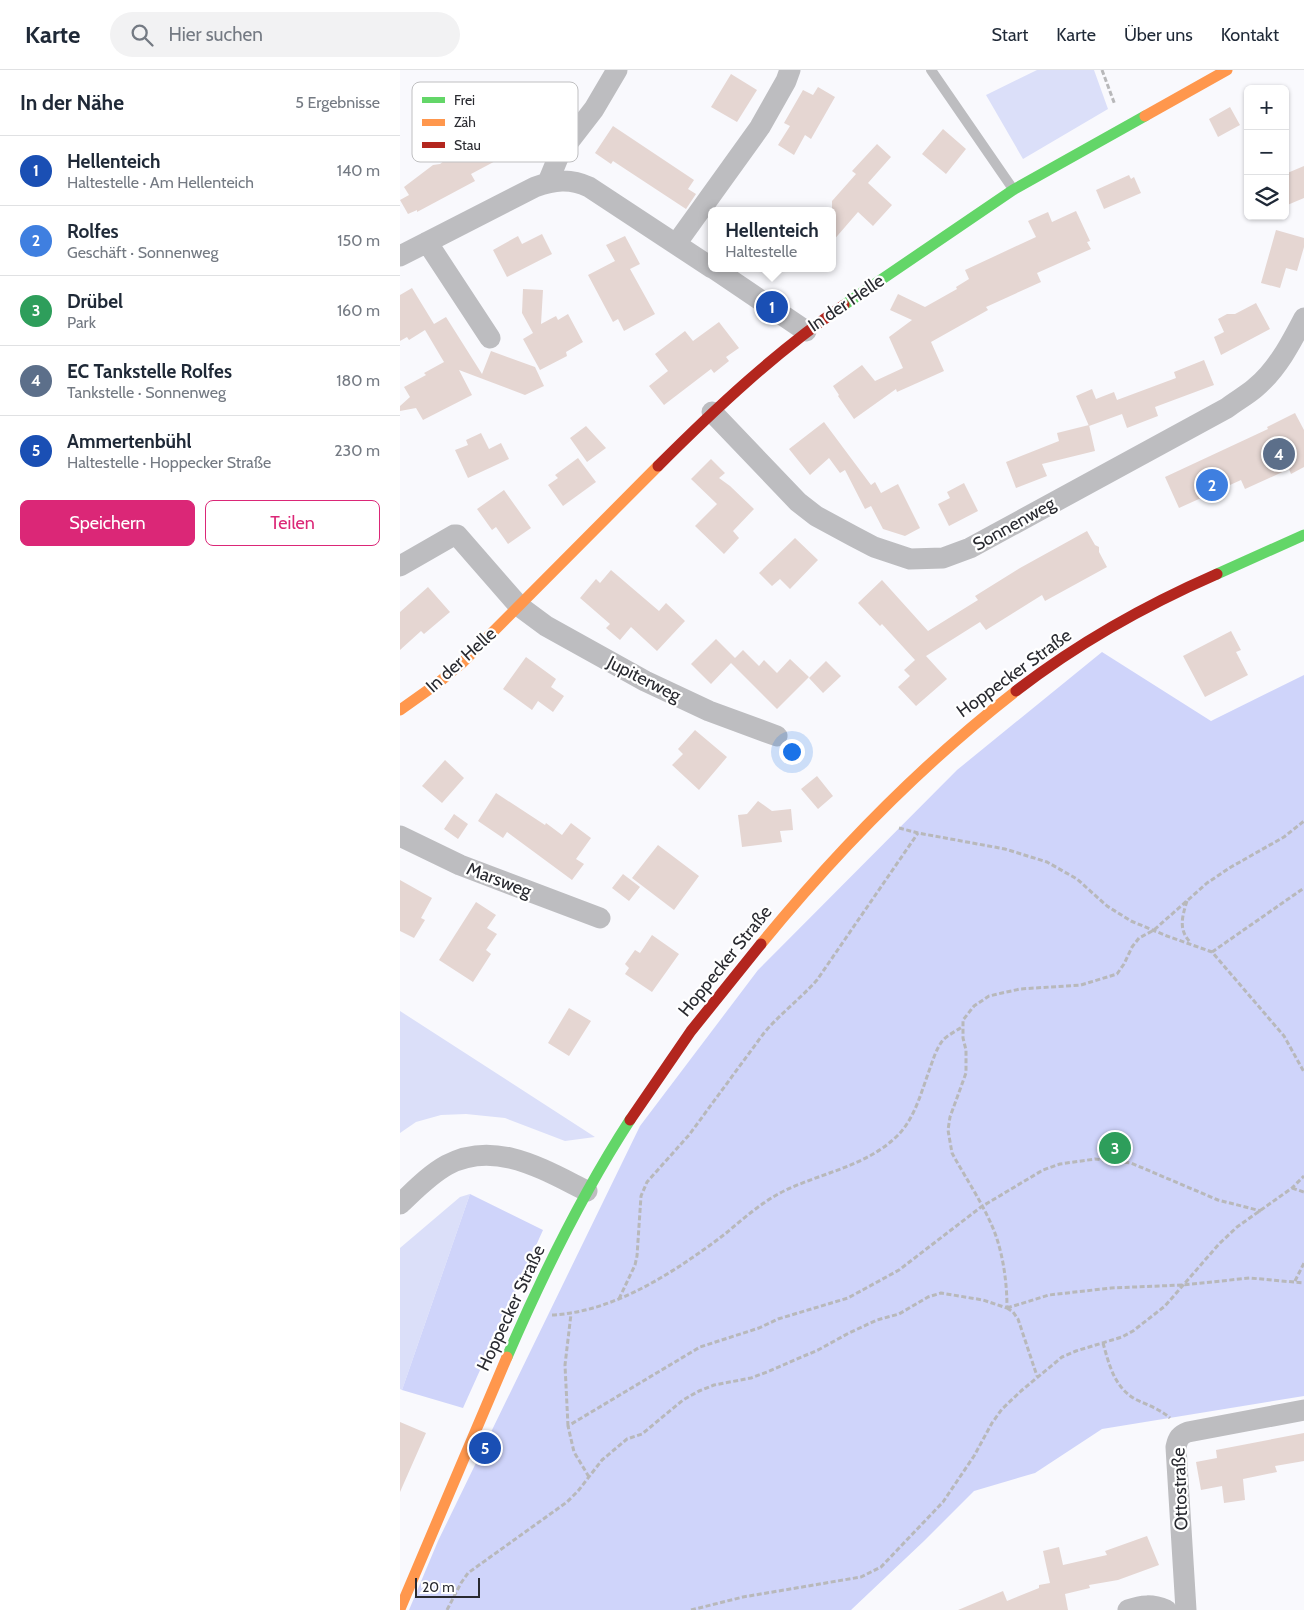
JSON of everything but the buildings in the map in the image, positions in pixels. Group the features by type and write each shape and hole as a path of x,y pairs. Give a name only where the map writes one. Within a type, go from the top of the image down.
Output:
{"street":[{"path":"578,130 594,109 618,70"},
{"path":"676,244 756,133 779,95 790,70"},
{"name":"In der Helle","path":"400,710 438,683 462,662 712,412 806,331 1013,190 1227,70"},
{"path":"548,182 556,162"},
{"path":"400,256 548,182 566,180 582,184 708,265"},
{"path":"427,242 490,338"},
{"path":"718,272 806,331"},
{"name":"Sonnenweg","path":"712,412 798,502 816,516 886,552 910,559 943,558 970,548 1245,396 1269,374 1304,318"},
{"path":"400,566 457,535 519,606"},
{"name":"Hoppecker Straße","path":"400,1609 526,1313 587,1191 628,1119 698,1020 775,926 872,818 941,750 975,722 1070,652 1105,630 1228,569 1304,535"},
{"name":"Jupiterweg","path":"519,606 546,626 645,681 709,712 778,736"},
{"name":"Marsweg","path":"400,836 460,865 600,918"},
{"path":"400,1204 424,1180 447,1165 466,1158 484,1155 517,1159 587,1191"},
{"name":"Ottostraße","path":"1186,1610 1176,1447 1178,1439 1188,1432 1304,1410"},
{"path":"1128,1610 1143,1605 1166,1610"}],"lane":[{"path":"932,70 1013,190"}],"path":[{"path":"1102,70 1123,128"},
{"path":"872,818 918,833 1006,849 1047,862 1077,879 1117,913 1154,930 1212,952 1284,1036 1304,1072"},
{"path":"1006,1308 1007,1290 1004,1269 996,1238 952,1153 949,1141 950,1117 966,1073 963,1020 974,1006 989,996 1020,989 1081,985 1116,974 1139,938 1154,930 1207,883 1284,837 1304,821"},
{"path":"620,1299 637,1256 641,1196 647,1182 689,1135 764,1033 804,996 817,980 918,833"},
{"path":"1212,952 1304,888"},
{"path":"1187,900 1182,916 1182,930 1192,945"},
{"path":"526,1313 570,1314 620,1299 657,1280 691,1259 755,1209 786,1190 865,1158 895,1138 905,1126 914,1110 935,1054 944,1039 962,1027"},
{"path":"568,1426 700,1347 759,1328 778,1319 848,1298 898,1270 981,1207 1043,1170 1060,1164 1095,1159 1131,1163 1218,1200 1261,1211"},
{"path":"691,1610 744,1597 861,1577 881,1567 943,1502 974,1456 1002,1409 1037,1376 1062,1357 1122,1337 1134,1331 1165,1306 1218,1244 1236,1227 1292,1188 1304,1176"},
{"path":"1292,1188 1304,1192"},
{"path":"1294,1281 1304,1263"},
{"path":"1006,1308 1049,1295 1110,1288 1182,1285 1250,1278 1304,1283"},
{"path":"447,1610 461,1582 468,1573 567,1502 602,1460 627,1439 642,1434 683,1400 714,1385 751,1378 767,1372 818,1350 877,1320 899,1314 928,1297 941,1293 983,1300 1013,1312 1018,1319 1037,1376"},
{"path":"570,1314 565,1365 568,1426 574,1452 589,1477"},
{"path":"1102,1343 1112,1373 1119,1386 1136,1400 1149,1404 1167,1416 1174,1422 1182,1435"}],"shaded area":[{"path":"1037,70 1094,70 1108,109 1023,159 986,95"},
{"path":"1102,652 1211,721 1304,675 1304,1396 1102,1429 1035,1473 974,1491 851,1610 409,1610 438,1541 640,1126 758,970 957,770"},
{"path":"400,1011 595,1137 565,1141 505,1118 466,1114 441,1115 416,1122 400,1133"},
{"path":"470,1194 402,1390 400,1389 400,1248 460,1197"},
{"path":"470,1194 543,1230 463,1408 402,1390"}],"traffic: fast":[{"path":"844,305 1013,190 1145,116"},
{"path":"1217,574 1304,535"},
{"path":"507,1357 534,1296 579,1206 630,1120"}],"traffic: slow":[{"path":"1145,116 1227,70"},
{"path":"400,710 462,663 658,466"},
{"path":"761,944 790,909 881,810 981,719 1016,691"},
{"path":"400,1609 507,1357"}],"traffic: jam":[{"path":"658,466 747,381 794,342 844,305"},
{"path":"1016,691 1040,673 1113,626 1217,574"},
{"path":"630,1120 691,1031 761,944"}],"place":[{"name":"Hellenteich","path":"772,307"},
{"name":"EC Tankstelle Rolfes","path":"1279,454"},
{"name":"Rolfes","path":"1212,485"},
{"name":"Drübel","path":"1115,1148"},
{"name":"Ammertenbühl","path":"485,1448"}]}
